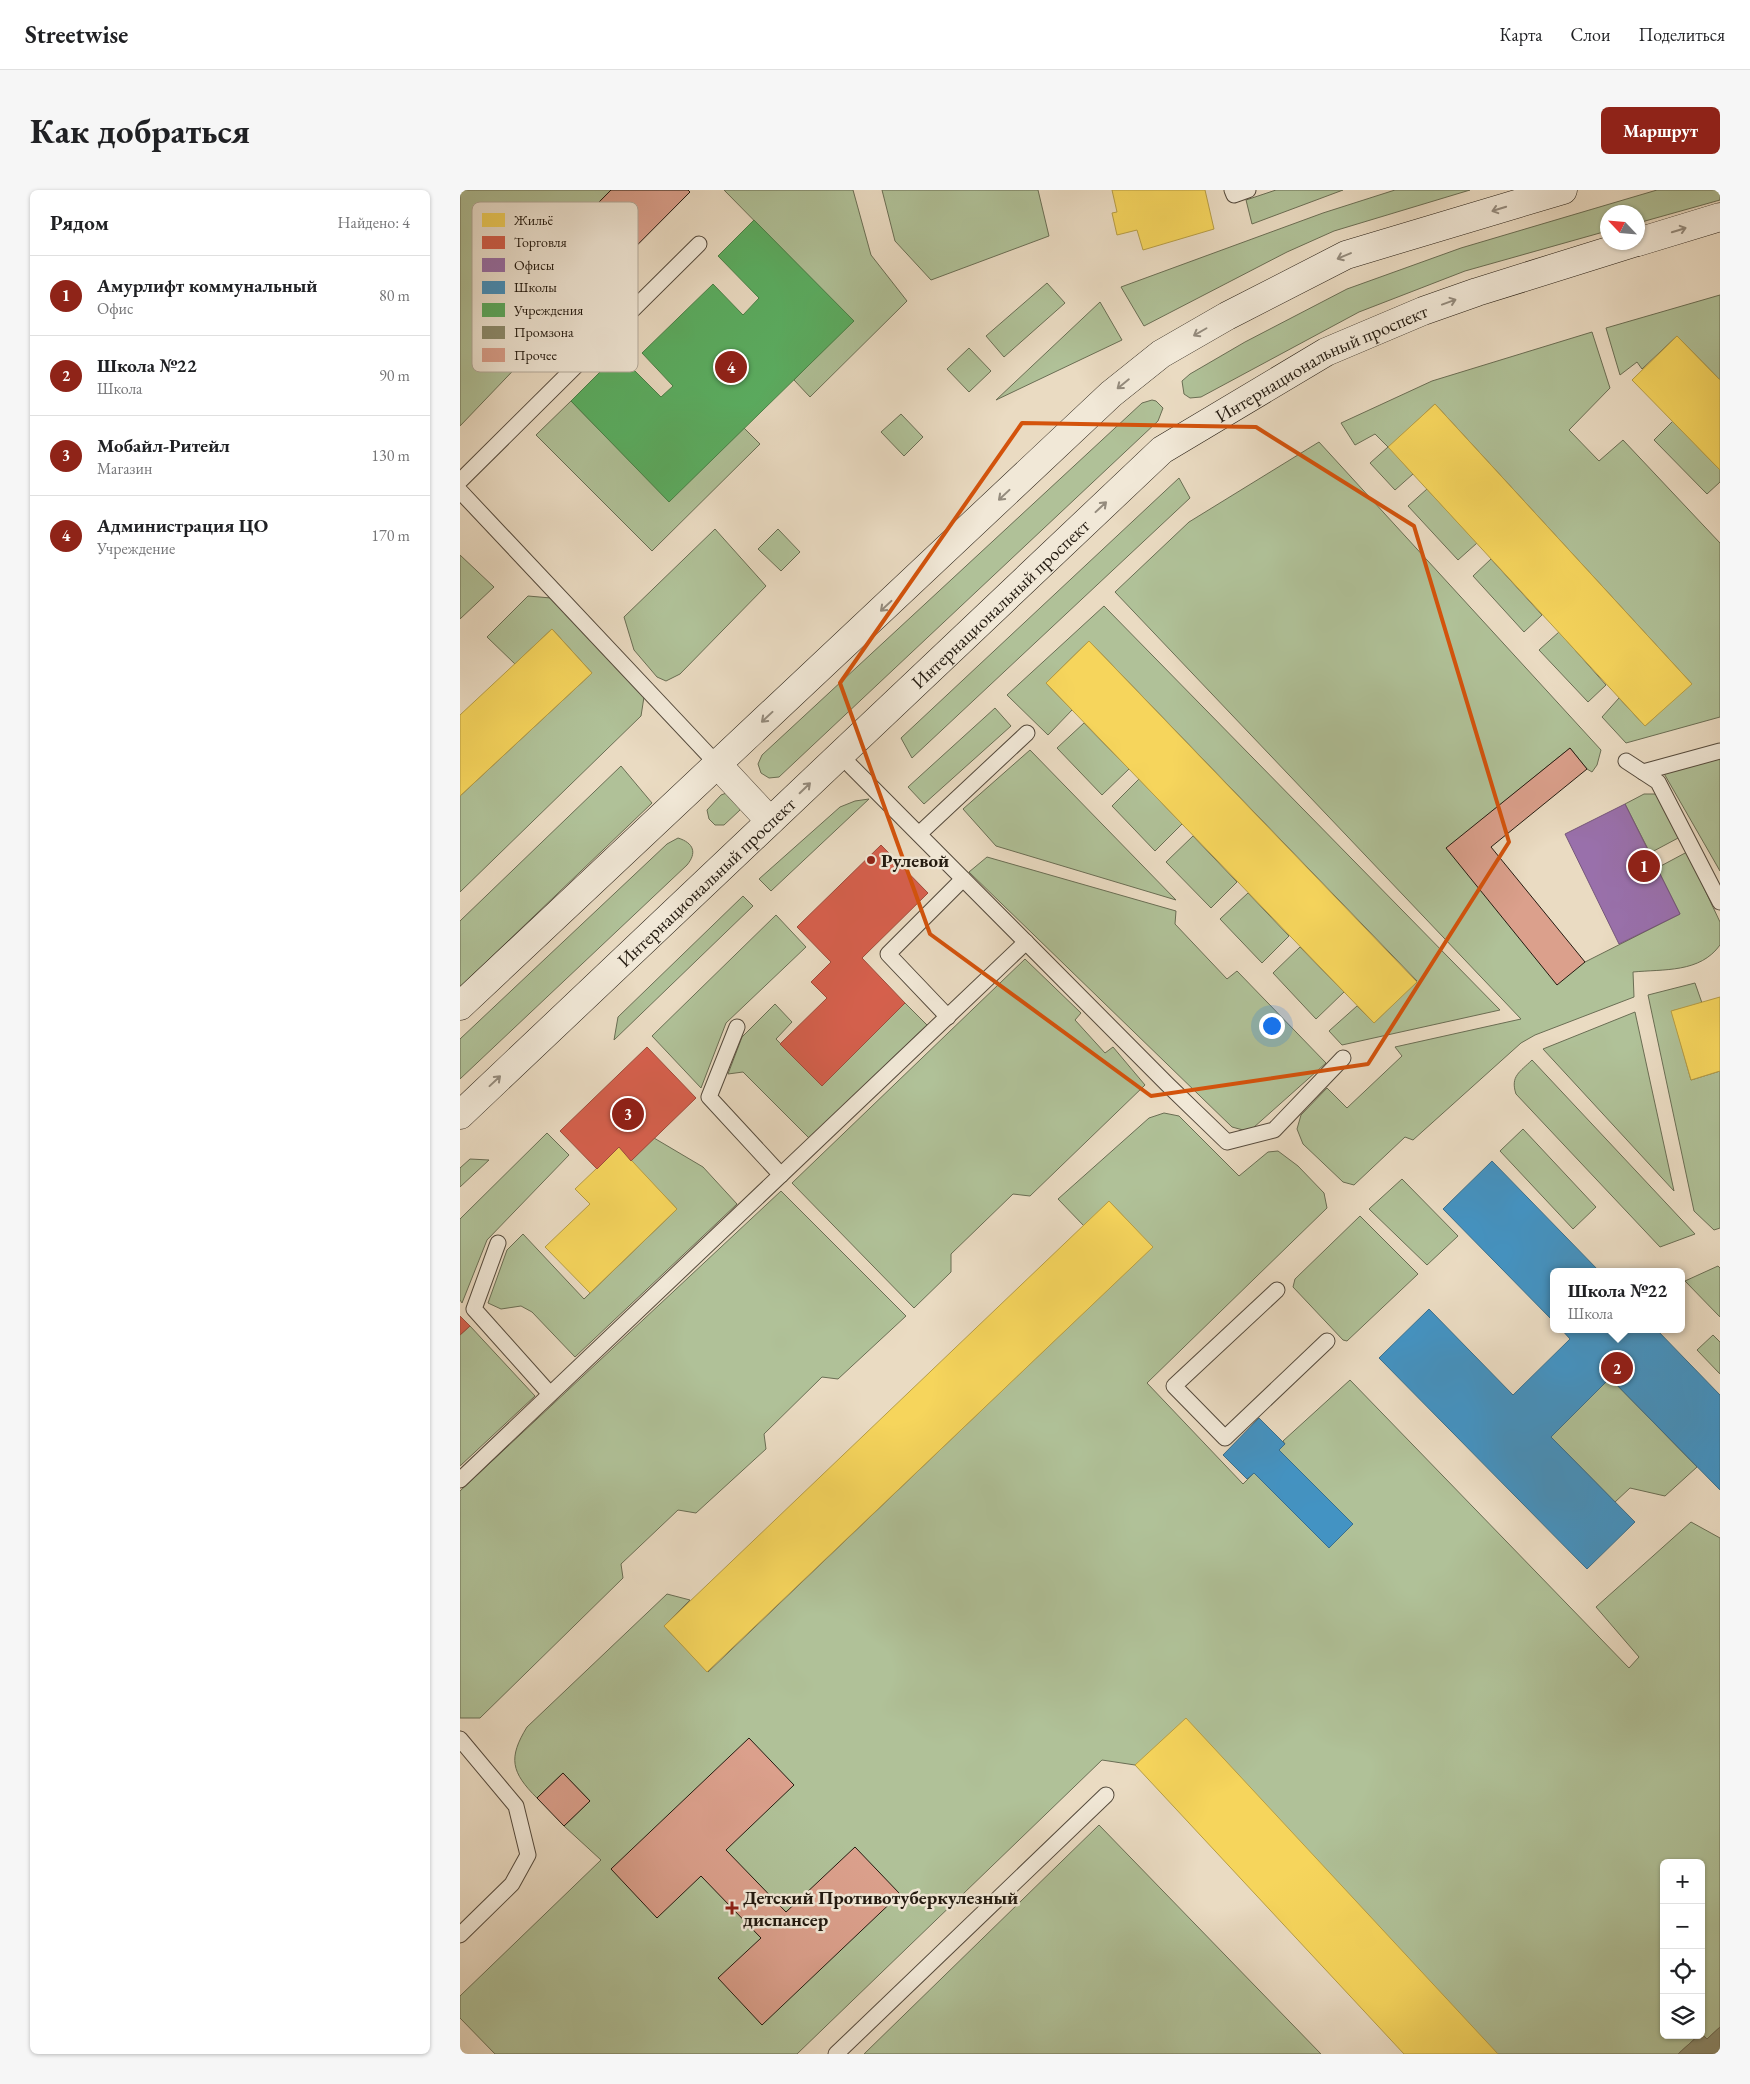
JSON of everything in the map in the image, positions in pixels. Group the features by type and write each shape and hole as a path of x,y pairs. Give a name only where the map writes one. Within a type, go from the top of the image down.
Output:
{"main road":[{"path":"460,1006 1111,394 1161,354 1227,316 1346,255 1563,190"},
{"name":"Интернациональный проспект","path":"1645,240 1720,217"},
{"name":"Интернациональный проспект","path":"460,1114 1162,450 1326,352 1424,311 1477,292 1611,250"},
{"path":"718,764 770,821"}],"lane":[{"path":"1232,190 1234,195 1248,190"},
{"path":"638,304 699,244"},
{"path":"460,481 570,372"},
{"path":"460,491 718,764"},
{"path":"919,834 1027,733"},
{"path":"1643,772 1720,750"},
{"path":"840,755 1227,1142 1274,1130 1343,1058"},
{"path":"1626,761 1658,782 1720,902"},
{"path":"948,1016 888,954 963,878"},
{"path":"460,1480 1026,942"},
{"path":"737,1027 709,1097 781,1175"},
{"path":"498,1243 474,1308 550,1394"},
{"path":"1277,1290 1174,1386 1225,1438 1327,1341"},
{"path":"460,1739 516,1806 528,1855 512,1884 460,1934"},
{"path":"836,2054 1106,1795"}],"highlighted area":[{"path":"1022,423 1256,427 1414,526 1509,842 1368,1064 1151,1096 930,934 840,683"}],"green space":[{"path":"460,190 611,190 599,202 472,202 472,372 512,372 460,426"},
{"path":"724,190 853,190 871,255 907,301 810,397 794,380 853,321"},
{"path":"882,190 1038,190 1049,236 931,280 895,241"},
{"path":"1276,190 1343,190 1252,224 1246,200"},
{"path":"1395,190 1470,190 1334,231 1287,252 1144,326 1121,287 1323,213"},
{"path":"1657,190 1720,190 1720,200 1645,221 1645,205 1606,205"},
{"path":"1600,207 1600,233 1465,271 1359,312 1201,397 1190,398 1184,394 1182,381 1190,374 1245,342 1347,289 1461,248"},
{"path":"1047,283 1065,303 1004,357 986,336"},
{"path":"1720,295 1720,380 1677,336 1642,369 1637,362 1620,375 1606,328"},
{"path":"1100,302 1122,340 996,400"},
{"path":"1592,332 1610,388 1569,430 1599,461 1623,440 1720,543 1720,717 1626,743 1602,717 1619,698 1645,726 1691,683 1435,404 1389,447 1413,474 1395,490 1370,463 1388,447 1375,434 1355,445 1341,423 1432,381"},
{"path":"969,348 991,371 969,392 947,369"},
{"path":"1152,400 1156,401 1163,408 1158,421 779,777 769,778 761,773 758,764 762,755 1142,403"},
{"path":"571,401 669,501 744,428 760,444 652,551 536,435"},
{"path":"901,414 923,437 904,456 881,432"},
{"path":"1673,421 1720,470 1720,482 1707,494 1654,440"},
{"path":"1319,442 1601,750 1597,765 1592,772 1587,769 1570,748 1447,848 1585,962 1680,914 1657,868 1687,852 1720,922 1720,945 1712,954 1702,961 1681,968 1633,972 1634,997 1535,1035 1521,1043 1413,1140 1405,1137 1354,1185 1343,1182 1303,1144 1297,1129 1301,1115 1327,1088 1347,1108 1402,1056 1395,1047 1521,1019 1115,592 1189,522"},
{"path":"1179,478 1190,498 912,758 901,738"},
{"path":"1427,489 1477,543 1458,560 1408,506"},
{"path":"715,529 766,586 680,674 666,681 657,677 634,650 624,617"},
{"path":"778,529 800,552 781,571 758,549"},
{"path":"460,555 494,587 460,619"},
{"path":"1491,559 1542,615 1524,632 1473,576"},
{"path":"528,596 551,598 644,697 641,716 460,892 460,796 592,673 552,629 515,664 487,637"},
{"path":"1104,606 1500,1010 1342,1045 1329,1031 1357,1006 1374,1023 1417,981 1089,641 1046,683 1072,710 1048,735 1007,695"},
{"path":"1559,632 1606,685 1588,702 1539,650"},
{"path":"995,708 1011,726 924,804 908,787"},
{"path":"1084,723 1129,769 1102,795 1057,748"},
{"path":"1030,750 1176,900 996,846 963,809"},
{"path":"1720,753 1720,871 1662,770"},
{"path":"621,766 652,803 460,987 460,921"},
{"path":"1139,779 1182,824 1155,851 1112,806"},
{"path":"729,792 743,805 724,825 715,825 709,819 707,810 721,795"},
{"path":"1644,794 1656,794 1680,837 1650,853 1625,804"},
{"path":"869,799 771,891 759,879 840,807 855,801"},
{"path":"1193,836 1237,882 1211,908 1166,862"},
{"path":"678,838 688,843 692,849 693,853 687,865 460,1079 460,1039 667,844"},
{"path":"987,857 1176,911 1175,924 1227,979 1237,971 1326,1063 1253,1128 1243,1130 1232,1127 969,872"},
{"path":"1248,893 1289,936 1262,963 1220,919"},
{"path":"743,896 753,906 614,1040 618,1017"},
{"path":"776,915 806,947 726,1023 701,1088 652,1036"},
{"path":"1300,947 1344,992 1316,1019 1273,973"},
{"path":"1025,959 1081,1013 1075,1020 1105,1053 1113,1047 1145,1085 1030,1196 1013,1194 951,1254 951,1272 914,1308 792,1183"},
{"path":"1695,983 1702,1003 1672,1011 1691,1080 1720,1071 1720,1228 1714,1230 1694,1211 1648,995"},
{"path":"905,1003 927,1025 809,1138 743,1072 728,1074 742,1037 775,1004 792,1022 776,1039 822,1086"},
{"path":"1635,1012 1674,1191 1543,1049"},
{"path":"1532,1060 1695,1234 1660,1247 1516,1094 1514,1088 1515,1078"},
{"path":"1164,1113 1179,1116 1239,1176 1268,1152 1278,1151 1298,1166 1324,1193 1327,1208 1147,1383 1243,1484 1254,1473 1329,1548 1353,1524 1279,1450 1285,1444 1283,1441 1350,1380 1629,1668 1639,1657 1596,1607 1691,1522 1720,1538 1720,2027 1707,2039 1705,2037 1705,1859 1660,1859 1660,2039 1695,2039 1678,2054 1498,2054 1135,1765 1102,1760 797,2054 495,2054 460,2018 460,1996 601,1860 564,1826 590,1801 563,1773 537,1798 528,1789 517,1772 515,1756 527,1727 667,1594 690,1600 664,1626 708,1672 1152,1247 1109,1201 1084,1226 1058,1199 1149,1118"},
{"path":"1523,1129 1596,1207 1573,1229 1500,1151"},
{"path":"547,1133 569,1155 487,1240 462,1303 460,1300 460,1219"},
{"path":"654,1138 703,1167 737,1204 575,1357 532,1312 521,1306 501,1309 488,1303 507,1250 523,1234 584,1299 677,1209 631,1161"},
{"path":"470,1159 489,1160 460,1187 460,1168"},
{"path":"1402,1179 1458,1236 1427,1265 1369,1209"},
{"path":"781,1191 906,1316 838,1379 822,1377 764,1434 766,1449 696,1513 678,1510 621,1564 623,1578 480,1718 460,1718 460,1491"},
{"path":"1360,1216 1418,1274 1347,1341 1343,1340 1293,1287 1295,1279"},
{"path":"1718,1266 1720,1268 1720,1317 1685,1281"},
{"path":"470,1326 535,1396 460,1466 460,1335"},
{"path":"1713,1335 1720,1342 1720,1374 1697,1350"},
{"path":"1610,1378 1697,1467 1665,1496 1630,1488 1615,1502 1551,1437"},
{"path":"1099,1825 1321,2054 864,2054"}],"building: Жильё":[{"path":"1112,190 1205,190 1214,229 1143,250 1137,230 1117,235 1112,213 1117,212"},
{"path":"1677,336 1720,380 1720,470 1632,380"},
{"path":"1435,404 1692,684 1645,726 1388,447"},
{"path":"552,629 592,673 460,796 460,715"},
{"path":"1089,641 1417,982 1374,1023 1046,683"},
{"path":"1720,997 1720,1071 1691,1080 1671,1011"},
{"path":"619,1147 677,1209 590,1293 545,1247 590,1204 575,1189"},
{"path":"1109,1201 1153,1247 707,1672 664,1626"},
{"path":"1186,1718 1498,2054 1404,2054 1135,1765"}],"building: Торговля":[{"path":"881,845 928,893 862,958 905,1003 822,1086 780,1044 827,998 811,982 831,962 797,927"},
{"path":"647,1047 696,1098 631,1161 619,1147 597,1169 560,1131"},
{"path":"460,1316 470,1326 460,1335"}],"building: Офисы":[{"path":"1625,804 1680,914 1619,944 1565,834"}],"building: Школы":[{"path":"1492,1161 1596,1268 1550,1268 1550,1318 1443,1209"},
{"path":"1429,1309 1513,1395 1570,1339 1565,1333 1660,1333 1720,1395 1720,1490 1610,1378 1551,1437 1635,1522 1587,1569 1379,1358"},
{"path":"1259,1418 1285,1444 1279,1450 1353,1524 1329,1548 1254,1473 1247,1479 1223,1455"}],"building: Учреждения":[{"path":"754,220 854,321 669,502 571,401 600,372 636,372 661,397 673,386 642,353 713,284 743,315 759,298 718,256"}],"building: Промзона":[{"path":"1720,2027 1720,2054 1678,2054 1695,2039 1705,2039 1705,2037 1707,2039"}],"building: Прочее":[{"path":"611,190 688,190 690,192 638,244 638,202 599,202"},
{"path":"1570,748 1587,769 1491,847 1585,962 1557,985 1446,848"},
{"path":"749,1738 794,1785 726,1850 786,1912 855,1847 900,1894 762,2025 718,1978 761,1938 701,1876 657,1918 611,1869"},
{"path":"563,1773 590,1801 564,1826 537,1798"}],"place":[{"name":"Администрация ЦО","path":"731,367"},
{"name":"Рулевой","path":"871,860"},
{"name":"Амурлифт коммунальный","path":"1644,866"},
{"name":"Мобайл-Ритейл","path":"628,1114"},
{"name":"Школа №22","path":"1617,1368"},
{"name":"Детский Противотуберкулезный диспансер","path":"732,1908"}]}
